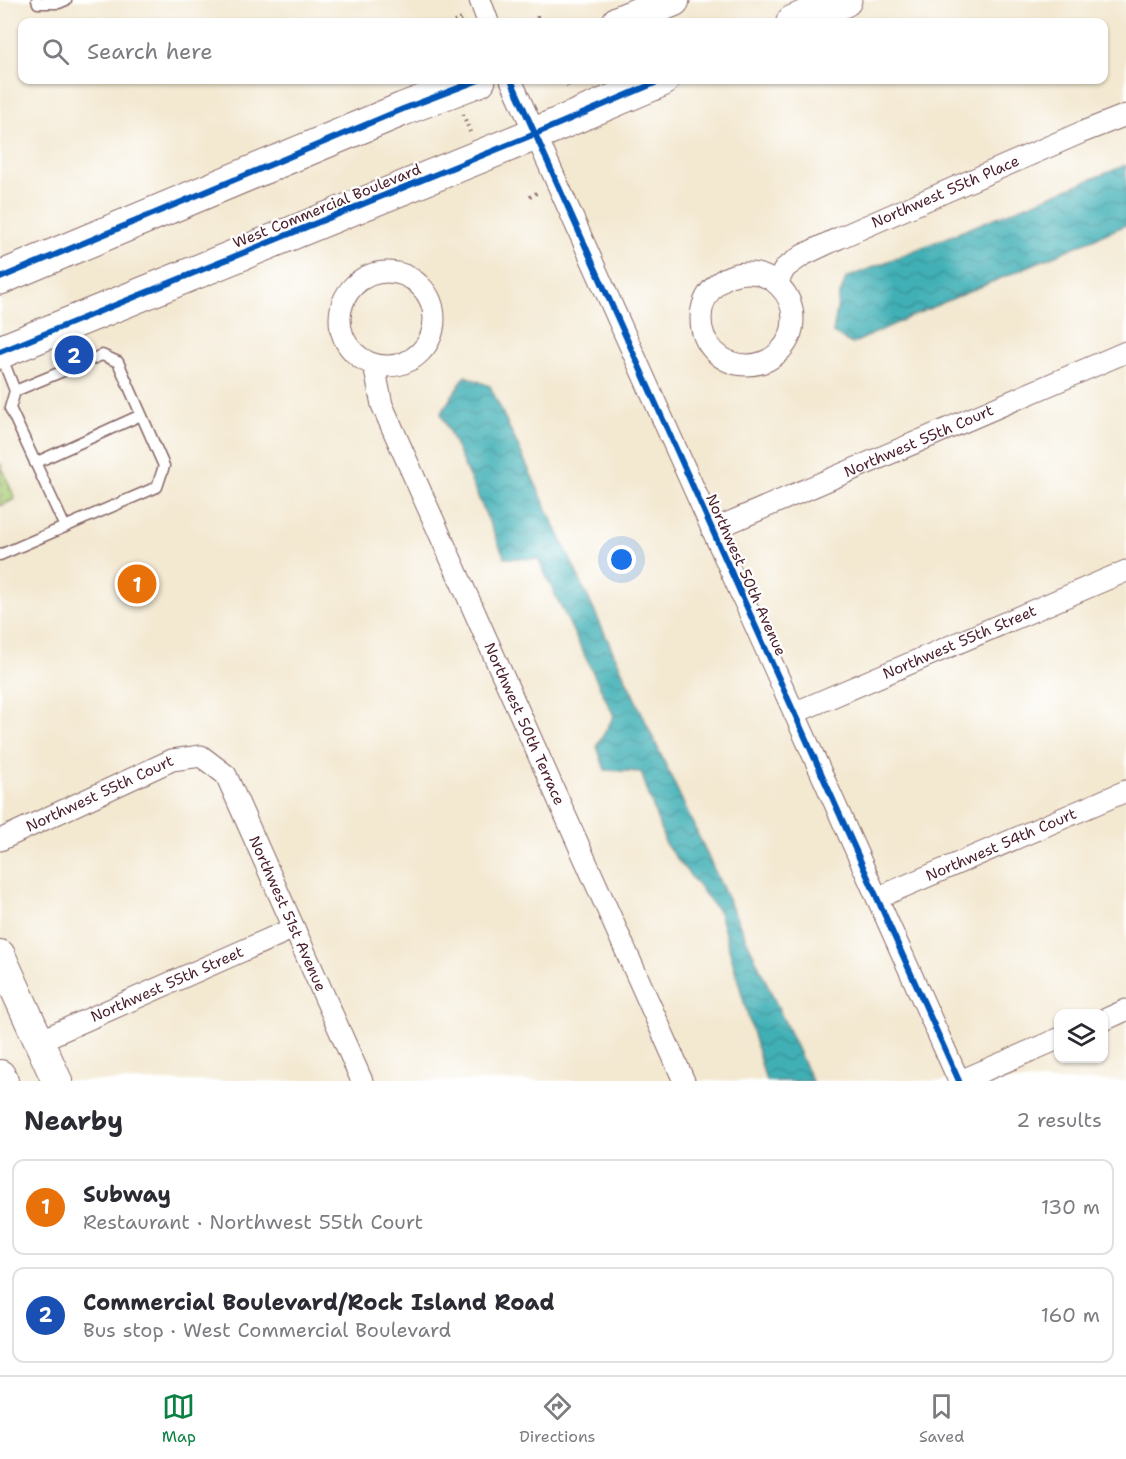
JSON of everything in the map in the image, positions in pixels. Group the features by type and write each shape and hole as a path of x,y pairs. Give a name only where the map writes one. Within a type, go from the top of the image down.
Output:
{"highway":[{"path":"629,18 673,0"},
{"path":"802,18 845,0"},
{"path":"0,278 403,109 469,84"},
{"name":"West Commercial Boulevard","path":"0,352 653,84"}],"main road":[{"path":"0,955 57,1081"},
{"path":"0,1076 3,1081"}],"street":[{"path":"480,0 487,18"},
{"name":"Northwest 50th Avenue","path":"513,84 959,1081"},
{"name":"Northwest 55th Place","path":"777,283 785,268 803,255 1084,132 1126,116"},
{"path":"386,272 401,274 416,281 427,293 433,308 434,325 430,340 420,353 406,362 390,366 374,365 361,358 350,348 343,336 340,321 342,306 348,293 359,282 372,275 386,272"},
{"path":"743,273 764,276 777,283 786,294 793,315 790,336 782,348 772,358 758,364 743,365 729,362 717,354 707,343 702,330 701,316 704,302 711,289 722,280 743,273"},
{"name":"Northwest 55th Court","path":"712,530 1126,352"},
{"name":"Northwest 50th Terrace","path":"374,365 382,405 684,1081"},
{"name":"Northwest 55th Street","path":"794,713 1126,571"},
{"name":"Northwest 55th Court","path":"0,840 172,760 201,756"},
{"name":"Northwest 51st Avenue","path":"201,756 226,775 362,1081"},
{"name":"Northwest 54th Court","path":"877,898 1126,791"},
{"name":"Northwest 55th Street","path":"39,1041 294,928"},
{"path":"1108,1018 1126,1010"},
{"path":"959,1081 1054,1041"}],"lane":[{"path":"37,0 38,3 59,3 66,0"},
{"path":"0,352 15,391 10,408 66,527"},
{"path":"0,555 157,487 164,466 118,362 102,355 15,391"},
{"path":"35,463 141,415"}],"green space":[{"path":"0,463 15,499 0,506"}],"water":[{"path":"1126,165 1126,225 907,318 852,344 833,333 839,297 846,278"},
{"path":"465,376 490,386 812,1081 766,1081 719,912 666,845 641,772 605,770 597,746 614,716 538,559 505,558 441,413"}],"cycle path":[{"path":"0,278 403,109 469,84"},
{"path":"513,84 959,1081"},
{"path":"0,352 653,84"}],"place":[{"name":"Commercial Boulevard/Rock Island Road","path":"74,355"},
{"name":"Subway","path":"137,584"}]}
